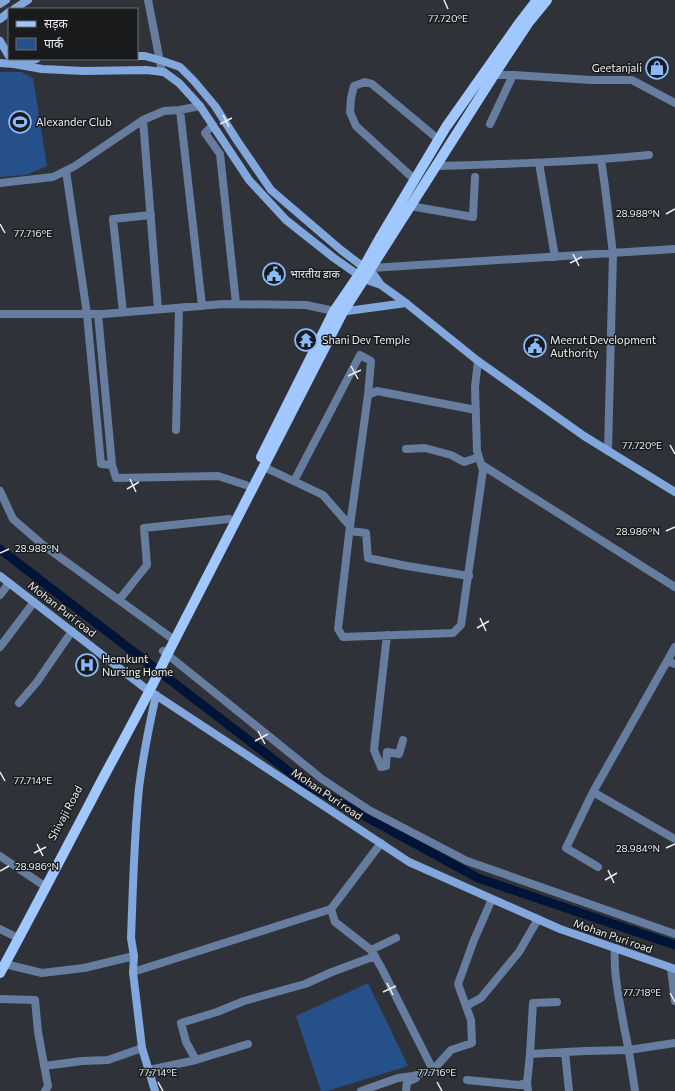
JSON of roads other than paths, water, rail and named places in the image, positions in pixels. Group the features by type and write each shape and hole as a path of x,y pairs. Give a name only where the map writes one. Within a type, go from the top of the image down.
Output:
{"main road":[{"path":"365,272 381,236 438,139 515,28 537,0"},
{"path":"165,655 246,486 338,312 410,206 529,22 547,0"},
{"path":"165,655 170,637 194,596 264,466 338,312"},
{"name":"Shivaji Road","path":"2,966 16,937 150,691 153,679 165,655"}],"street":[{"path":"0,4 6,0"},
{"path":"16,8 28,0"},
{"path":"148,0 162,72"},
{"path":"0,41 8,54"},
{"path":"138,56 145,56 180,67 215,106 271,190 365,272 675,249"},
{"path":"0,63 24,60"},
{"path":"12,61 42,69 84,71 146,70 162,72 179,83 200,106 249,180 286,220 334,258 374,275 381,285 406,303 478,361 584,436 675,492"},
{"path":"494,75 591,80 632,80 675,103"},
{"path":"490,124 512,75"},
{"path":"414,179 356,126 350,112 354,86 365,82 372,84 438,139"},
{"path":"0,183 54,177 101,149 143,120 164,111 180,110 200,106"},
{"path":"180,110 202,306"},
{"path":"143,120 158,309"},
{"path":"213,125 205,133 220,154 236,304"},
{"path":"436,166 539,163 649,154"},
{"path":"601,159 613,254 608,451"},
{"path":"539,163 555,257"},
{"path":"66,171 87,314 101,464 112,465"},
{"path":"410,206 473,217 475,177"},
{"path":"123,312 114,219 151,215"},
{"path":"0,314 98,314 236,304 306,305 338,312 406,303"},
{"path":"176,430 179,308"},
{"path":"98,314 112,465 116,478 218,476 246,486"},
{"path":"294,481 360,355 371,361 338,628 344,637 453,633 461,625 483,470 477,451 476,386 478,361"},
{"path":"368,395 377,391 476,410"},
{"path":"406,448 425,448 451,455 464,462 480,461 675,587"},
{"path":"264,466 323,495 350,528 366,533 368,558 468,576"},
{"path":"0,491 13,520 43,544 170,637"},
{"path":"119,600 147,565 144,528 230,519"},
{"name":"Mohan Puri road","path":"0,576 150,691 409,862 560,929 673,969"},
{"path":"0,595 9,583"},
{"path":"0,647 34,602"},
{"path":"19,703 37,682 72,631"},
{"path":"387,636 374,750 382,767 386,766 387,752 398,754 403,740"},
{"path":"598,867 566,848 593,792 671,663 675,647"},
{"path":"165,655 322,779 369,810 467,861 675,934"},
{"path":"150,691 146,742 136,822 130,938 134,956 133,972 142,1048 155,1091"},
{"path":"593,792 675,839"},
{"path":"133,972 332,910 381,843"},
{"path":"0,856 44,885"},
{"path":"406,1091 407,1082 433,1070 451,1050 472,1043 471,1020 458,984 474,940 492,899"},
{"path":"332,910 335,922 373,953 433,1070"},
{"path":"466,1006 481,998 519,952 538,919"},
{"path":"0,929 16,937"},
{"path":"196,1060 186,1042 181,1023 217,1012 244,1001 305,984 373,953 396,938"},
{"path":"615,948 614,960 620,1004 635,1091"},
{"path":"2,966 42,973 84,968 134,956"},
{"path":"673,969 675,1001"},
{"path":"0,999 35,1000 38,1032 48,1086 45,1091"},
{"path":"467,1080 519,1084 528,1087 533,1003 557,1002"},
{"path":"530,1054 586,1050 629,1050 675,1043"},
{"path":"149,1070 196,1060 248,1044"},
{"path":"44,1066 82,1061 108,1060 142,1048"},
{"path":"565,1052 568,1091"},
{"path":"361,1091 398,1078 413,1076 433,1070"}],"waterway":[{"path":"0,549 304,783 478,878 675,945"}],"place":[{"name":"Geetanjali","path":"657,68"},
{"name":"Alexander Club","path":"20,122"},
{"name":"भारतीय डाक","path":"274,274"},
{"name":"Shani Dev Temple","path":"306,340"},
{"name":"Meerut Development Authority","path":"535,346"},
{"name":"Hemkunt Nursing Home","path":"87,665"}]}
